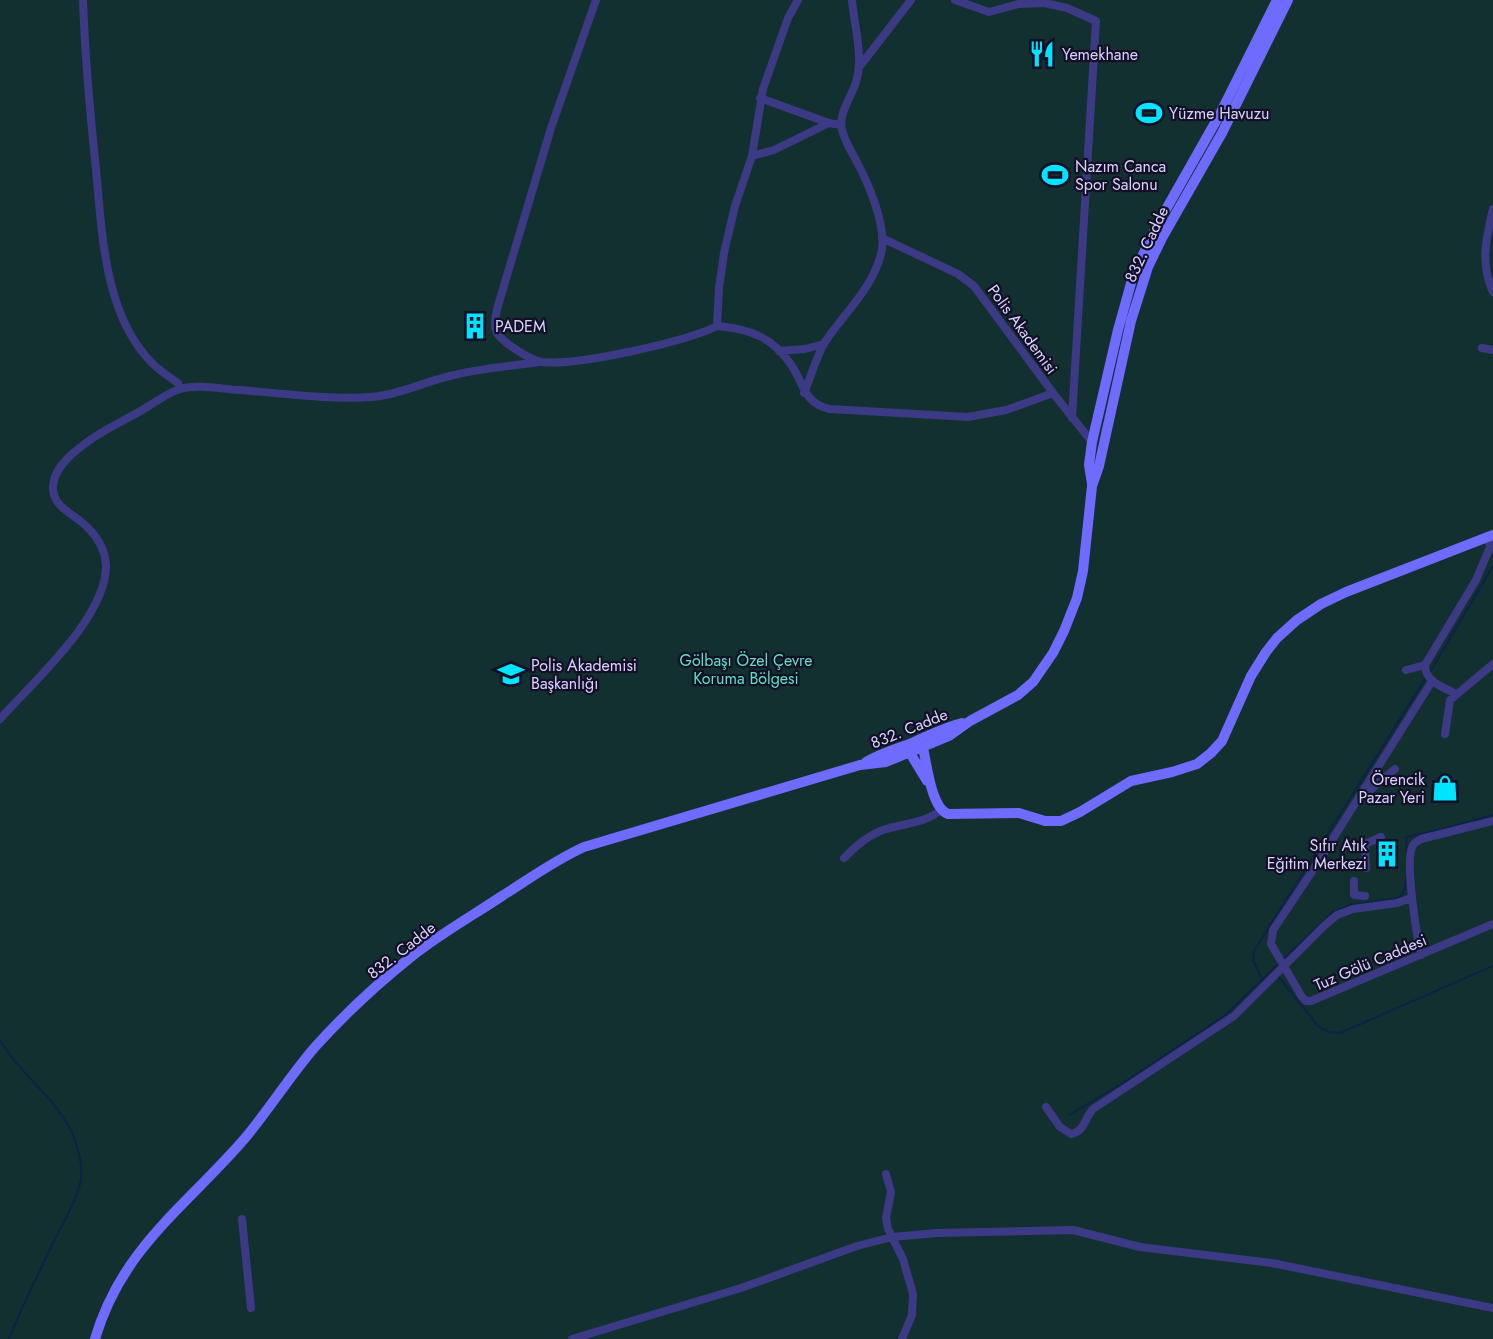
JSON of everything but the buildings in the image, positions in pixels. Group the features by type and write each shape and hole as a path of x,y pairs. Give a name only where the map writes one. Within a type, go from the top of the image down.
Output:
{"street":[{"path":"83,0 91,131 104,252 110,280 125,321 138,345 150,362 178,382"},
{"path":"540,362 515,348 497,333 495,326 497,309 551,128 596,0"},
{"path":"717,326 723,254 735,206 752,156 760,98 788,18 798,0"},
{"path":"804,393 824,344 869,284 882,251 882,238 871,195 844,137 841,125 859,68 852,0"},
{"path":"859,68 911,0"},
{"path":"956,0 988,12 1018,4 1045,3 1067,8 1096,21 1072,418"},
{"name":"832. Cadde","path":"94,1339 111,1294 125,1270 152,1236 245,1137 316,1047 368,995 412,956 560,860 585,848 860,765 883,753 949,736 970,721 1027,689 1057,646 1081,585 1092,486 1099,466 1131,321 1142,282 1220,114 1277,0"},
{"name":"832. Cadde","path":"1092,486 1089,465 1092,442 1133,276 1156,227 1231,117 1288,0"},
{"path":"760,98 829,123 841,125"},
{"path":"752,156 774,150 829,123"},
{"path":"1493,209 1484,260 1488,281 1493,292"},
{"name":"Polis Akademisi","path":"882,238 967,279 1092,442"},
{"path":"0,719 51,664 85,620 101,590 106,563 99,540 83,522 60,507 53,492 53,482 64,462 86,443 108,428 181,389 201,388 370,397 455,375 540,362 587,359 643,348 693,336 717,326 738,328 757,334 779,351 793,368 804,393 816,404 837,410 963,417 999,412 1053,393"},
{"path":"779,351 805,350 824,344"},
{"path":"1482,348 1493,350"},
{"path":"915,746 941,810 948,814 1019,813 1045,821 1061,821 1131,781 1197,764 1211,753 1222,741 1251,676 1266,652 1277,638 1297,620 1321,604 1346,592 1491,536"},
{"name":"Tuz Gölü Caddesi","path":"1491,536 1490,547 1476,580 1428,674 1355,803 1273,930 1271,944 1279,967 1302,997 1311,1001 1493,924"},
{"path":"1445,734 1449,703 1456,694 1493,664"},
{"path":"1406,670 1428,674 1456,694"},
{"path":"1355,803 1395,770"},
{"path":"844,858 862,840 883,830 933,818 941,810"},
{"path":"1421,955 1411,898 1411,852 1414,844 1421,839 1493,821"},
{"path":"1366,868 1365,844 1381,837"},
{"path":"1354,881 1354,895 1365,896"},
{"path":"1046,1107 1063,1131 1071,1134 1078,1132 1093,1109 1234,1016 1279,967 1343,912 1397,903 1411,898"},
{"path":"886,1174 891,1192 886,1218 903,1259 913,1294 912,1315 902,1339"},
{"path":"242,1219 251,1308"},
{"path":"572,1339 741,1288 858,1246 892,1237 936,1233 1073,1230 1140,1247 1272,1263 1493,1308"}],"green space":[{"name":"Gölbaşı Özel Çevre Koruma Bölgesi","path":"0,0 1493,0 1493,1339 0,1339"}],"waterway":[{"path":"1430,672 1493,566"},
{"path":"1263,981 1253,960 1254,951 1427,676"},
{"path":"1407,852 1406,837 1493,815"},
{"path":"1069,1115 1123,1083 1224,1016 1333,912 1350,905 1399,898 1404,891 1407,876"},
{"path":"1278,976 1319,1027 1329,1032 1340,1033 1493,966"},
{"path":"0,1040 8,1053 48,1097 66,1121 77,1145 81,1169 81,1180 73,1204 9,1339"}],"place":[{"name":"Yemekhane","path":"1042,54"},
{"name":"Yüzme Havuzu","path":"1149,113"},
{"name":"Nazım Canca Spor Salonu","path":"1055,175"},
{"name":"PADEM","path":"475,326"},
{"name":"Polis Akademisi Başkanlığı","path":"511,674"},
{"name":"Örencik Pazar Yeri","path":"1445,788"},
{"name":"Sıfır Atık Eğitim Merkezi","path":"1387,854"}]}
